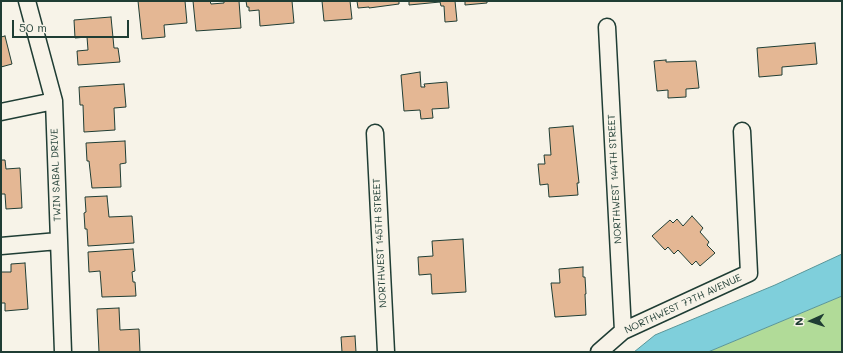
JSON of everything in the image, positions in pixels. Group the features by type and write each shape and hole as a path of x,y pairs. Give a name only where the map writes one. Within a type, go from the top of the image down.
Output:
{"street":[{"name":"TWIN SABAL DRIVE","path":"28,1 54,101 63,352"},
{"name":"NORTHWEST 144TH STREET","path":"607,27 622,331"},
{"path":"1,112 54,101"},
{"name":"NORTHWEST 77TH AVENUE","path":"599,352 622,331 749,274 742,131"},
{"name":"NORTHWEST 145TH STREET","path":"375,133 386,352"},
{"path":"1,246 58,242"}],"green space":[{"path":"842,296 842,352 708,352"}],"water":[{"path":"842,254 842,296 708,352 634,352 655,335 775,285"}],"building":[{"path":"138,1 185,1 187,23 164,25 165,37 142,39"},
{"path":"193,1 210,1 211,4 224,3 224,1 239,1 241,28 196,31"},
{"path":"246,1 292,1 294,23 260,26 259,10 249,11"},
{"path":"322,1 350,1 352,19 324,21"},
{"path":"357,1 399,1 399,4 358,8"},
{"path":"409,1 455,1 457,21 445,22 444,6 441,6 440,2 409,5"},
{"path":"465,1 487,1 487,3 465,5"},
{"path":"111,17 114,48 118,48 120,62 78,65 77,51 88,50 87,37 75,38 74,20"},
{"path":"5,36 12,64 1,67 1,37"},
{"path":"815,43 817,64 782,67 782,75 759,77 757,48"},
{"path":"666,60 666,62 696,61 699,88 686,89 686,97 668,98 668,90 657,91 654,61"},
{"path":"420,72 421,87 425,87 424,84 447,82 449,108 432,109 433,118 421,119 420,110 404,111 401,75"},
{"path":"124,84 126,107 114,108 115,130 84,132 83,105 80,105 79,87"},
{"path":"573,126 579,183 577,183 578,195 549,197 548,184 540,185 538,164 545,164 544,155 551,155 549,128"},
{"path":"125,141 126,163 120,164 121,187 92,188 89,161 87,161 86,143"},
{"path":"1,160 5,160 6,169 20,168 22,208 6,209 5,194 1,194"},
{"path":"107,196 109,217 132,216 134,243 88,246 84,213 86,212 85,197"},
{"path":"692,216 703,228 700,232 709,242 707,245 715,253 700,266 696,261 692,265 678,250 674,254 668,247 665,250 652,236 670,220 673,223 677,219 683,226"},
{"path":"463,239 466,292 432,294 431,274 419,275 418,257 433,256 432,241"},
{"path":"133,249 135,271 132,272 133,282 135,282 136,296 102,297 100,271 89,272 88,252"},
{"path":"25,263 28,309 5,311 5,303 1,303 1,272 11,272 11,264"},
{"path":"583,267 583,277 585,277 586,315 555,317 551,283 560,283 559,269"},
{"path":"119,308 120,330 139,329 140,352 99,352 97,309"},
{"path":"355,336 356,352 342,352 341,337"}]}
